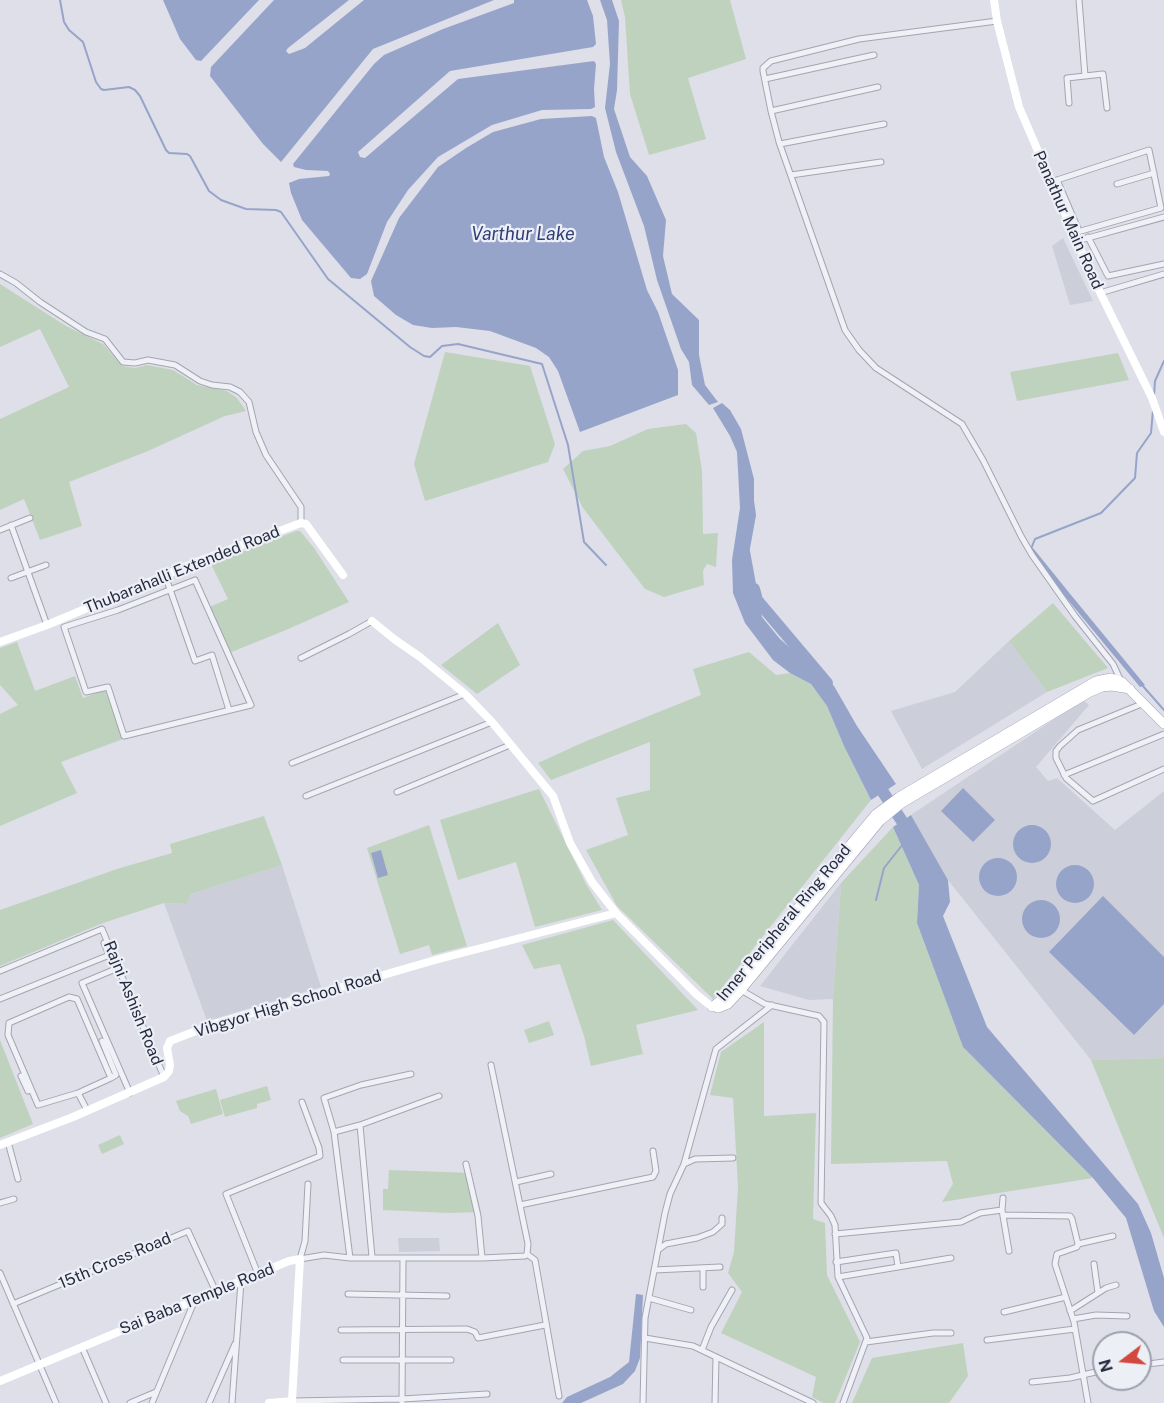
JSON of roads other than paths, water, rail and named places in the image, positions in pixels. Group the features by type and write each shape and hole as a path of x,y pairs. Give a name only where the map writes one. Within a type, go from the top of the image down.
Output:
{"main road":[{"name":"Inner Peripheral Ring Road","path":"725,1002 878,818 900,800 1096,681 1111,678 1122,682"},
{"path":"1122,682 1164,724"},
{"name":"Inner Peripheral Ring Road","path":"900,800 1090,692 1112,686 1130,689"},
{"name":"Inner Peripheral Ring Road","path":"712,1007 725,1002 741,990 878,818"}],"street":[{"name":"Panathur Main Road","path":"994,0 997,21 1019,107 1054,181 1100,293 1152,398 1164,432"},
{"path":"1079,0 1085,76"},
{"path":"997,21 859,39 776,59 764,68 771,111 819,261 845,330 876,368 962,424 1032,555 1075,616 1113,664 1122,682"},
{"path":"765,79 874,55"},
{"path":"1069,103 1067,78 1103,74 1107,108"},
{"path":"771,111 878,87"},
{"path":"780,144 884,124"},
{"path":"1054,181 1149,150 1161,208 1077,235"},
{"path":"791,175 881,162"},
{"path":"1117,184 1154,173"},
{"path":"1077,235 1088,237 1164,217"},
{"path":"1088,237 1108,276 1164,264"},
{"path":"0,274 86,332 105,339 123,362 135,363 148,360 174,365 200,381 230,387 240,392 249,402 256,432 266,454 301,507 301,523"},
{"path":"1100,293 1164,274"},
{"path":"0,530 30,518"},
{"name":"Thubarahalli Extended Road","path":"0,642 301,523 306,524 343,575"},
{"path":"11,525 47,625"},
{"path":"11,578 46,565"},
{"path":"165,575 195,661 212,655 229,710"},
{"path":"195,580 251,705 124,736 108,687 86,692 64,627 116,610 195,580"},
{"path":"111,598 116,610"},
{"path":"301,658 372,621 465,694 492,722 553,796 570,843 591,882 616,913 696,994 712,1007"},
{"path":"292,763 465,694"},
{"path":"1144,703 1078,729 1068,737 1056,753 1064,775 1093,801 1164,769"},
{"path":"306,796 492,722"},
{"path":"1064,775 1164,734"},
{"path":"397,792 510,745"},
{"name":"Vibgyor High School Road","path":"164,1077 170,1065 167,1047 170,1041 204,1028 435,960 616,913"},
{"name":"Rajni Ashish Road","path":"0,971 102,929 164,1077"},
{"path":"0,999 111,955 104,943"},
{"path":"118,968 82,983 130,1093"},
{"path":"741,990 769,1005 819,1016 824,1022 821,1203 831,1216 835,1234 838,1277 867,1338 843,1403"},
{"path":"38,1105 8,1035 9,1023 69,997 77,999 111,1078"},
{"path":"643,1403 648,1298 670,1194 684,1164 716,1049 769,1005"},
{"path":"21,1076 35,1106 78,1093 116,1076 102,1041"},
{"path":"491,1065 528,1244 527,1254 535,1260 559,1396"},
{"path":"350,1258 334,1132 324,1098 361,1085 411,1074"},
{"path":"18,1179 4,1144 164,1077"},
{"path":"78,1093 87,1110"},
{"path":"334,1132 360,1125 439,1096"},
{"path":"258,1274 226,1194 320,1156 302,1102"},
{"path":"360,1125 372,1257"},
{"path":"520,1205 653,1177 656,1172 653,1151"},
{"path":"684,1164 695,1159 733,1158"},
{"path":"466,1164 478,1216 482,1258"},
{"path":"516,1182 551,1174"},
{"path":"292,1401 300,1259 305,1241 308,1184"},
{"path":"1003,1198 1002,1213 1009,1251"},
{"path":"0,1203 14,1199"},
{"path":"835,1234 961,1222 980,1213 1002,1213 1070,1216 1078,1244"},
{"path":"658,1250 666,1244 697,1238 713,1232 722,1224 722,1218"},
{"name":"15th Cross Road","path":"13,1304 188,1231 216,1292"},
{"path":"1088,1403 1073,1319 1055,1258 1057,1254 1075,1249 1078,1244 1113,1236"},
{"path":"836,1262 896,1253 898,1267"},
{"name":"Sai Baba Temple Road","path":"0,1381 258,1274 300,1259 324,1256 482,1258 525,1257 527,1254"},
{"path":"402,1401 403,1258"},
{"path":"838,1277 951,1258"},
{"path":"1094,1263 1098,1293"},
{"path":"654,1270 720,1267"},
{"path":"702,1268 703,1287"},
{"path":"0,1273 56,1403"},
{"path":"232,1403 241,1282"},
{"path":"1070,1311 1098,1293 1116,1285"},
{"path":"702,1350 711,1327 732,1290"},
{"path":"348,1294 447,1296"},
{"path":"1004,1312 1066,1297"},
{"path":"648,1298 691,1310"},
{"path":"152,1403 194,1302"},
{"path":"1073,1319 1106,1315 1127,1316"},
{"path":"341,1330 467,1329 475,1332 478,1338 545,1325"},
{"path":"987,1340 1075,1329"},
{"path":"866,1342 933,1333 951,1333"},
{"path":"645,1338 693,1346 813,1403"},
{"path":"209,1403 237,1340"},
{"path":"82,1347 106,1403"},
{"path":"715,1403 716,1357"},
{"path":"343,1360 451,1360"},
{"path":"1032,1382 1057,1380 1092,1372"},
{"path":"130,1403 157,1392"},
{"path":"269,1403 402,1401 487,1394"}],"water":[{"path":"163,0 259,0 201,61 196,60 180,39"},
{"path":"274,0 349,0 288,48 286,51 289,54 305,48 364,0 494,0 373,49 281,162 263,144 210,76 211,67"},
{"path":"514,0 587,0 593,16 596,44 593,47 450,71 358,152 360,157 365,158 458,79 594,61 596,64 595,107 542,110 492,125 438,157 408,190 387,222 367,274 360,279 351,278 302,220 291,193 289,183 330,174 328,171 294,167 293,164 374,64 384,55 443,29 514,3"},
{"path":"600,0 612,0 619,21 617,90 614,109 630,157 647,176 666,220 663,256 672,294 699,320 699,355 705,385 718,402 709,405 692,385 689,362 681,349 657,280 644,226 616,152 605,108 610,64 607,20"},
{"name":"Varthur Lake","path":"592,116 596,118 604,157 618,192 647,290 658,312 678,370 678,395 580,432 558,371 549,357 536,348 490,331 413,325 396,315 374,296 371,281 399,218 438,167 493,132 541,119"},
{"path":"722,403 730,410 741,429 754,479 754,502 746,529 762,617 780,639 834,686 857,726 896,784 871,800 827,706 811,684 790,673 773,660 745,623 733,593 732,560 740,508 737,452 713,408"},
{"path":"1033,548 1145,685 1140,687 1063,594 1028,551"},
{"path":"963,788 995,820 973,842 941,811"},
{"path":"911,815 948,880 950,902 943,916 987,1027 1138,1204 1151,1233 1164,1278 1164,1327 1154,1311 1126,1218 1093,1178 963,1047 917,923 919,885 893,827"},
{"path":"1032,825 1045,831 1051,844 1045,857 1032,863 1019,857 1013,844 1019,831"},
{"path":"381,850 388,875 378,878 371,853"},
{"path":"998,858 1011,864 1017,877 1011,890 998,896 985,890 979,877 985,864"},
{"path":"1075,865 1088,871 1094,884 1088,897 1075,903 1062,897 1056,884 1062,871"},
{"path":"1103,896 1164,957 1164,1004 1134,1035 1049,952"},
{"path":"1041,900 1054,906 1060,919 1054,932 1041,938 1028,932 1022,919 1028,906"},
{"path":"636,1294 643,1295 640,1358 635,1371 623,1384 581,1403 562,1403 567,1397 610,1377 629,1362"}],"waterway":[{"path":"60,0 64,22 69,30 83,42 96,82 101,89 129,87 135,90 166,150 169,153 190,156 209,191 221,200 246,209 281,212 328,279 410,347 430,357 442,346 458,344 542,364 568,445 584,542 606,565"},
{"path":"1154,396 1155,381 1164,361"},
{"path":"1032,550 1035,539 1101,513 1135,478 1137,453 1151,433 1153,410"},
{"path":"744,548 750,515 748,501"},
{"path":"754,589 757,600 827,683"},
{"path":"1142,685 1164,710"},
{"path":"877,778 883,792 911,835"},
{"path":"876,900 884,868 903,844"}]}
